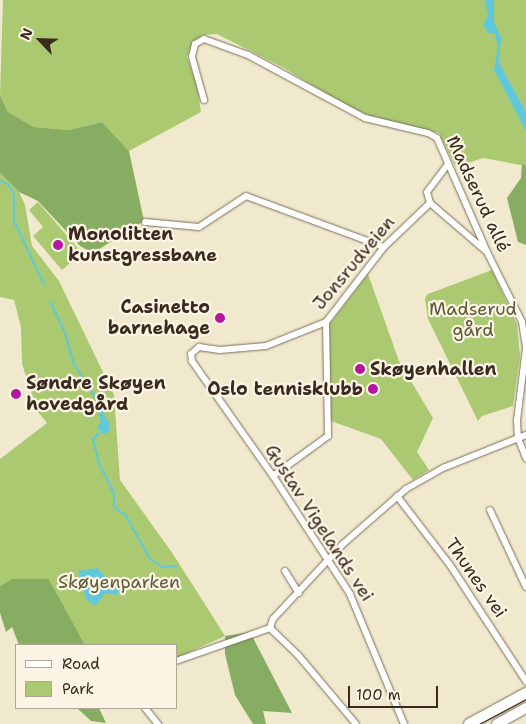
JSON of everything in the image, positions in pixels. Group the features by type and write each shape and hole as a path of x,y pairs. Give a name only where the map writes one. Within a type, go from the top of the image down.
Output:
{"main road":[{"path":"469,724 526,693"},
{"path":"497,724 526,708"}],"street":[{"name":"Madserud allé","path":"204,100 192,57 195,44 204,39 248,55 365,118 434,135 486,252 517,309 525,336 518,438 526,458"},
{"path":"448,164 427,192 430,203 486,252"},
{"path":"145,222 199,227 210,223 246,196 384,248"},
{"name":"Jonsrudveien","path":"193,350 200,347 220,350 266,346 326,322 384,248 430,203"},
{"path":"273,476 328,436 326,322"},
{"name":"Gustav Vigelands vei","path":"193,350 192,361 273,476 329,560 357,607 404,724"},
{"path":"270,628 273,619 329,560 397,496 435,472 526,434"},
{"name":"Thunes vei","path":"397,496 450,565 526,681"},
{"path":"490,510 526,586"},
{"path":"285,571 299,593"},
{"path":"178,660 270,628"},
{"path":"270,628 298,655 356,724"},
{"path":"146,709 158,724"}],"green space":[{"path":"3,0 526,0 526,166 483,158 456,167 439,133 370,116 348,107 284,68 217,34 204,35 193,42 187,57 197,85 201,112 129,151 102,122 69,130 34,127 8,112 0,95"},
{"path":"0,95 8,112 34,127 69,130 102,122 129,151 144,221 93,253 80,246 38,201 19,192 0,173"},
{"path":"522,164 526,166 526,245 518,242 507,198 521,178"},
{"name":"Skøyenparken","path":"0,173 19,192 25,205 32,246 59,281 114,395 120,480 173,554 225,636 178,657 178,644 84,644 49,579 13,579 0,586 0,459 47,423 38,412 22,364 21,327 14,300 0,297"},
{"name":"Monolitten kunstgressbane","path":"38,202 82,253 62,270 33,236 43,227 29,210"},
{"name":"Madserud gård","path":"492,270 517,324 520,356 513,406 482,416 478,421 428,319 425,298 428,294"},
{"name":"Oslo tennisklubb","path":"368,274 399,361 433,418 417,452 429,470 413,480 381,439 331,421 329,325"},
{"path":"12,579 49,579 84,644 19,644 12,627 6,632 0,613 0,586"},
{"path":"250,632 292,713 263,711 266,724 253,724 235,695 225,654 225,636"},
{"path":"78,709 99,709 106,723 91,721"}],"water":[{"path":"485,0 494,0 494,22 501,37 499,63 526,112 526,131 494,70 498,47 495,34 488,33 483,24 488,16"},
{"path":"96,400 109,423 109,432 103,434 97,427 101,422"},
{"path":"98,568 112,586 120,590 117,595 105,593 95,606 86,599 78,571"}],"waterway":[{"path":"0,181 8,184 14,195 14,221 44,284"},
{"path":"51,303 65,333 74,364 97,400"},
{"path":"99,433 93,439 99,463 114,494 114,507 126,516 150,559 163,567 177,566"}],"tram line":[{"path":"479,724 526,699"}],"place":[{"name":"Monolitten kunstgressbane","path":"58,245"},
{"name":"Casinetto barnehage","path":"220,318"},
{"name":"Skøyenhallen","path":"360,369"},
{"name":"Oslo tennisklubb","path":"373,389"},
{"name":"Søndre Skøyen hovedgård","path":"16,394"}]}
